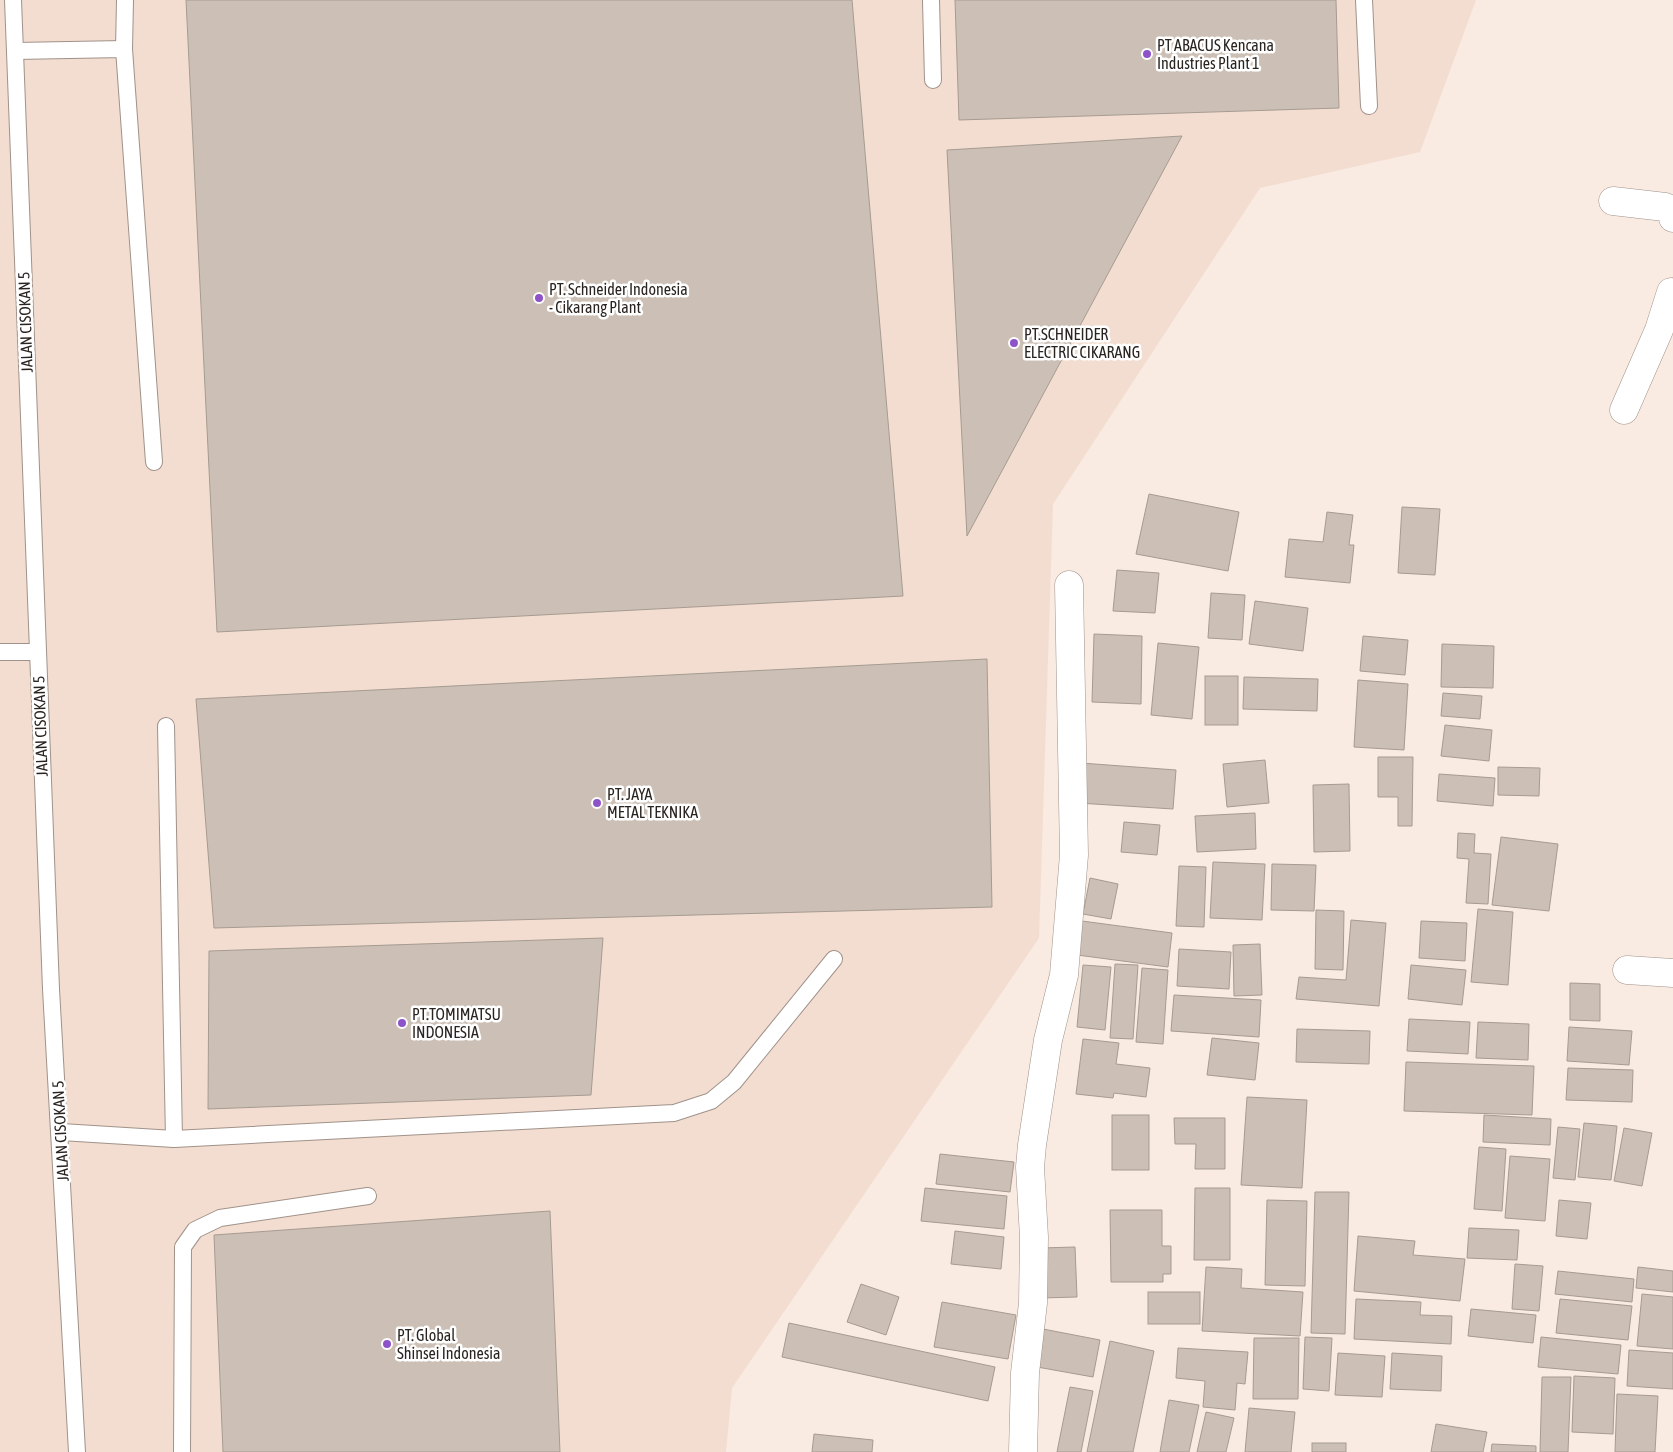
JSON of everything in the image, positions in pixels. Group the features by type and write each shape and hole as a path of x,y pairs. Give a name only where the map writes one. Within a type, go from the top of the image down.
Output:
{"street":[{"path":"1613,201 1665,207 1671,210 1673,218"},
{"path":"1624,410 1659,330 1672,286"},
{"path":"1023,1452 1025,1373 1033,1303 1034,1237 1030,1167 1048,1040 1064,975 1074,855 1069,585"},
{"path":"1627,970 1673,973"}],"lane":[{"name":"JALAN CISOKAN 5","path":"13,0 36,652 51,989 61,1132 77,1452"},
{"path":"125,0 124,49 154,462"},
{"path":"931,0 934,80"},
{"path":"1364,0 1369,106"},
{"path":"15,51 124,49"},
{"path":"0,652 36,652"},
{"path":"166,726 174,1139"},
{"path":"61,1132 174,1139 674,1113 711,1101 734,1082 834,959"},
{"path":"182,1452 183,1247 195,1230 220,1218 368,1196"}],"shaded area":[{"path":"0,0 1476,0 1420,152 1260,188 1053,504 1039,938 732,1388 726,1452 0,1452"}],"building":[{"name":"PT. Schneider Indonesia - Cikarang Plant","path":"186,0 852,0 903,596 217,632"},
{"name":"PT ABACUS Kencana Industries Plant 1","path":"955,0 1336,0 1339,108 959,120"},
{"name":"PT.SCHNEIDER ELECTRIC CIKARANG","path":"1182,136 967,536 947,150"},
{"path":"1149,494 1239,512 1228,571 1136,554"},
{"path":"1402,507 1440,509 1435,575 1398,573"},
{"path":"1327,512 1353,515 1349,545 1354,545 1350,583 1285,577 1289,539 1323,542"},
{"path":"1117,570 1159,573 1155,613 1113,611"},
{"path":"1211,593 1245,595 1242,640 1208,638"},
{"path":"1255,601 1308,608 1303,651 1249,644"},
{"path":"1094,634 1142,636 1141,704 1092,702"},
{"path":"1363,636 1408,640 1405,675 1360,671"},
{"path":"1158,643 1199,647 1192,719 1151,715"},
{"path":"1442,644 1494,646 1493,688 1441,687"},
{"name":"PT. JAYA METAL TEKNIKA","path":"987,659 992,907 214,928 196,699"},
{"path":"1205,676 1238,676 1238,725 1205,725"},
{"path":"1244,677 1318,679 1317,711 1243,709"},
{"path":"1358,680 1408,684 1404,750 1354,747"},
{"path":"1443,693 1482,696 1480,719 1441,716"},
{"path":"1445,725 1492,730 1489,761 1441,756"},
{"path":"1378,757 1413,757 1412,826 1398,826 1398,797 1378,797"},
{"path":"1265,760 1269,803 1227,807 1223,764"},
{"path":"1081,763 1176,770 1173,809 1078,803"},
{"path":"1498,767 1540,768 1539,796 1498,795"},
{"path":"1439,774 1495,778 1493,806 1437,801"},
{"path":"1349,784 1350,851 1314,852 1313,785"},
{"path":"1255,813 1256,849 1197,852 1195,816"},
{"path":"1124,822 1160,825 1157,855 1121,852"},
{"path":"1458,833 1475,834 1474,853 1491,854 1488,904 1466,903 1469,859 1457,858"},
{"path":"1501,837 1558,844 1549,911 1492,905"},
{"path":"1213,862 1265,864 1262,920 1210,918"},
{"path":"1272,864 1316,865 1314,911 1271,910"},
{"path":"1179,866 1206,867 1204,927 1176,926"},
{"path":"1090,878 1118,884 1111,919 1083,914"},
{"path":"1478,909 1513,912 1508,985 1471,982"},
{"path":"1316,910 1344,911 1343,970 1315,969"},
{"path":"1351,920 1386,923 1379,1006 1296,999 1299,977 1346,980"},
{"path":"1082,921 1172,933 1168,967 1077,955"},
{"path":"1421,921 1467,923 1465,961 1419,958"},
{"name":"PT.TOMIMATSU INDONESIA","path":"603,938 591,1095 208,1109 209,951"},
{"path":"1260,944 1262,995 1234,996 1233,945"},
{"path":"1179,949 1231,952 1229,989 1177,986"},
{"path":"1115,964 1138,965 1133,1039 1110,1038"},
{"path":"1083,965 1111,967 1105,1030 1077,1027"},
{"path":"1411,965 1466,970 1462,1005 1408,999"},
{"path":"1142,968 1168,970 1163,1044 1136,1042"},
{"path":"1570,983 1600,984 1600,1021 1570,1020"},
{"path":"1174,995 1261,1000 1259,1037 1171,1031"},
{"path":"1409,1019 1470,1022 1468,1054 1407,1051"},
{"path":"1478,1022 1529,1024 1528,1060 1476,1058"},
{"path":"1569,1027 1632,1031 1629,1065 1567,1061"},
{"path":"1297,1029 1370,1031 1369,1064 1296,1062"},
{"path":"1212,1038 1259,1043 1255,1080 1207,1075"},
{"path":"1083,1039 1119,1043 1116,1064 1150,1068 1146,1097 1114,1093 1113,1098 1076,1094"},
{"path":"1406,1062 1534,1066 1532,1115 1404,1111"},
{"path":"1568,1068 1633,1070 1632,1102 1566,1100"},
{"path":"1247,1097 1307,1100 1302,1188 1241,1185"},
{"path":"1112,1115 1149,1115 1149,1170 1112,1170"},
{"path":"1484,1115 1551,1119 1550,1145 1483,1142"},
{"path":"1174,1118 1225,1118 1225,1169 1195,1169 1196,1144 1175,1144"},
{"path":"1584,1123 1617,1126 1611,1180 1578,1177"},
{"path":"1558,1127 1580,1129 1575,1180 1553,1178"},
{"path":"1624,1128 1652,1133 1642,1186 1614,1181"},
{"path":"1479,1147 1506,1149 1502,1211 1474,1209"},
{"path":"940,1154 1014,1162 1010,1192 936,1184"},
{"path":"1510,1156 1550,1159 1545,1221 1505,1218"},
{"path":"925,1188 1007,1196 1004,1229 921,1221"},
{"path":"1195,1188 1230,1188 1230,1260 1194,1260"},
{"path":"1315,1192 1349,1192 1345,1334 1311,1333"},
{"path":"1267,1200 1307,1201 1305,1286 1265,1285"},
{"path":"1559,1200 1591,1203 1587,1239 1556,1236"},
{"path":"1110,1210 1162,1210 1162,1246 1171,1246 1171,1274 1163,1274 1163,1282 1111,1282"},
{"name":"PT. Global Shinsei Indonesia","path":"550,1211 560,1452 223,1452 214,1235"},
{"path":"1469,1228 1519,1230 1517,1260 1467,1258"},
{"path":"955,1231 1004,1237 1001,1269 951,1264"},
{"path":"1358,1236 1415,1241 1413,1255 1465,1259 1460,1301 1354,1291"},
{"path":"1075,1247 1077,1297 1042,1298 1041,1248"},
{"path":"1515,1264 1543,1266 1539,1311 1512,1309"},
{"path":"1206,1267 1242,1269 1241,1288 1303,1292 1300,1336 1202,1331"},
{"path":"1638,1267 1673,1271 1673,1292 1636,1288"},
{"path":"1558,1271 1634,1279 1632,1302 1555,1294"},
{"path":"861,1284 899,1297 886,1335 847,1322"},
{"path":"1148,1292 1200,1292 1200,1324 1148,1324"},
{"path":"1642,1294 1673,1297 1673,1349 1637,1346"},
{"path":"1356,1299 1421,1302 1420,1315 1452,1316 1451,1344 1354,1339"},
{"path":"1560,1299 1632,1306 1628,1340 1556,1333"},
{"path":"942,1302 1016,1315 1008,1359 934,1347"},
{"path":"1471,1309 1536,1315 1533,1343 1468,1336"},
{"path":"789,1323 995,1367 988,1401 782,1357"},
{"path":"1043,1329 1100,1340 1093,1377 1037,1367"},
{"path":"1305,1337 1332,1338 1329,1391 1303,1389"},
{"path":"1541,1337 1621,1345 1618,1374 1538,1367"},
{"path":"1254,1338 1299,1338 1298,1399 1253,1399"},
{"path":"1110,1341 1154,1351 1133,1452 1087,1452"},
{"path":"1178,1348 1248,1352 1245,1384 1237,1383 1235,1410 1203,1407 1205,1381 1176,1378"},
{"path":"1629,1350 1673,1353 1673,1389 1627,1386"},
{"path":"1338,1353 1385,1356 1382,1397 1335,1395"},
{"path":"1392,1353 1442,1356 1441,1391 1390,1389"},
{"path":"1574,1376 1615,1378 1613,1434 1572,1432"},
{"path":"1542,1377 1571,1377 1568,1452 1540,1452"},
{"path":"1070,1387 1093,1391 1081,1452 1057,1452"},
{"path":"1617,1394 1658,1396 1655,1452 1615,1452"},
{"path":"1169,1400 1199,1405 1189,1452 1160,1452"},
{"path":"1249,1408 1295,1412 1291,1452 1245,1452"},
{"path":"1206,1412 1234,1418 1226,1452 1197,1452"},
{"path":"1436,1424 1487,1432 1483,1452 1431,1452"},
{"path":"814,1434 873,1440 872,1452 812,1452"},
{"path":"1312,1443 1346,1443 1346,1452 1312,1452"},
{"path":"1492,1444 1536,1446 1536,1452 1491,1452"}],"place":[{"name":"PT ABACUS Kencana Industries Plant 1","path":"1147,54"},
{"name":"PT. Schneider Indonesia - Cikarang Plant","path":"539,298"},
{"name":"PT.SCHNEIDER ELECTRIC CIKARANG","path":"1014,343"},
{"name":"PT. JAYA METAL TEKNIKA","path":"597,803"},
{"name":"PT.TOMIMATSU INDONESIA","path":"402,1023"},
{"name":"PT. Global Shinsei Indonesia","path":"387,1344"}]}
